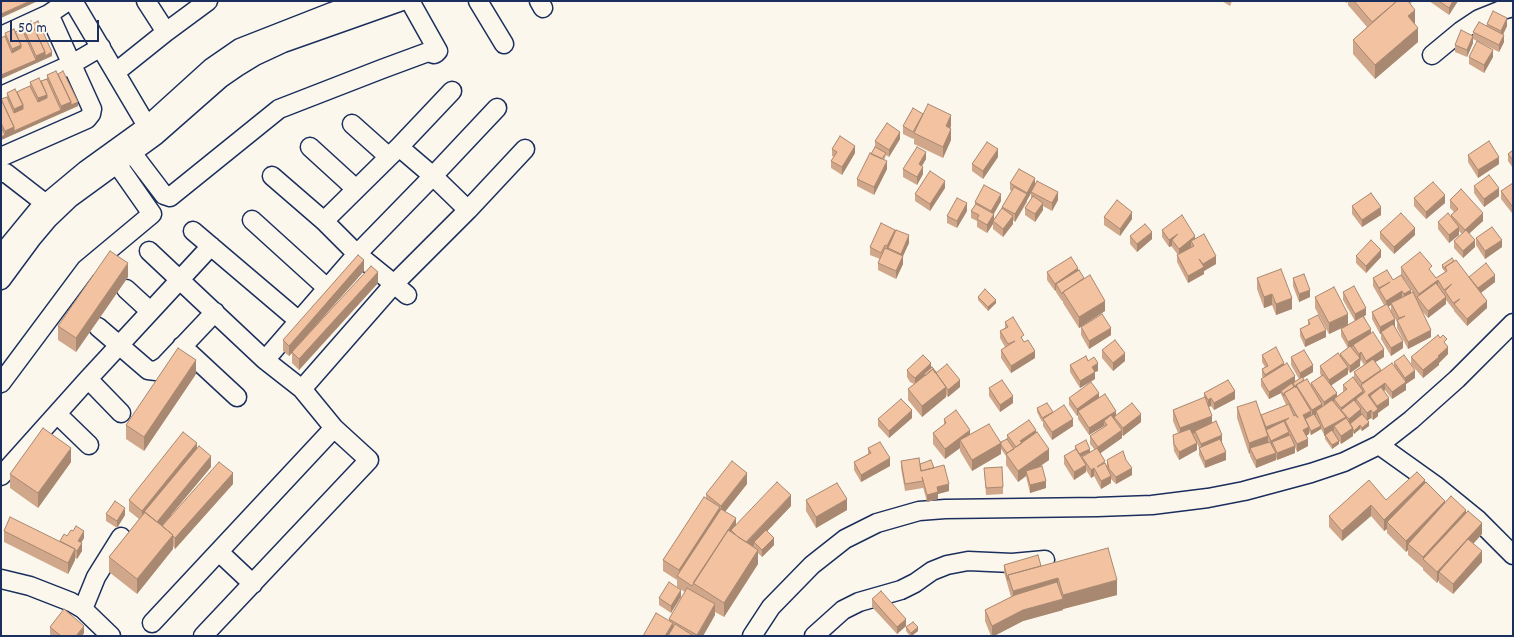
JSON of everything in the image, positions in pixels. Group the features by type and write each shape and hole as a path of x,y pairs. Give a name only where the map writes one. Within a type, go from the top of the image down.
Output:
{"street":[{"path":"1,36 49,14 68,1"},
{"path":"73,1 151,131"},
{"path":"146,1 166,32"},
{"path":"151,131 211,68 240,48 363,1"},
{"path":"478,1 504,44"},
{"path":"116,72 205,2"},
{"path":"1,255 32,217 86,170 128,148 222,78 255,56 284,43 401,2 428,52 279,109 170,197 164,195 128,148"},
{"path":"1432,55 1479,19 1513,7"},
{"path":"1,157 87,119 91,114 92,109 49,14"},
{"path":"1,96 72,64 101,47"},
{"path":"324,221 452,91"},
{"path":"265,360 357,254 434,176 497,108"},
{"path":"352,124 434,176 468,210"},
{"path":"310,147 356,189"},
{"path":"1,280 48,220 70,198 117,164 128,148"},
{"path":"302,389 394,284 468,210 525,149"},
{"path":"1,383 86,269 152,214 117,164"},
{"path":"1,172 6,173 46,204"},
{"path":"272,176 324,221 357,254 408,295"},
{"path":"252,220 327,288"},
{"path":"193,231 299,321"},
{"path":"1,476 118,345 211,246"},
{"path":"149,251 265,360 302,389 334,428 369,460 203,636"},
{"path":"126,289 150,311"},
{"path":"98,327 148,370 156,371 164,366 215,312"},
{"path":"752,636 771,606 812,565 845,540 876,523 919,511 945,509 1116,507 1152,505 1208,498 1244,491 1311,473 1383,448 1513,323"},
{"path":"182,346 237,397"},
{"path":"88,379 121,413"},
{"path":"57,414 90,445"},
{"path":"152,623 334,428"},
{"path":"1383,448 1413,468 1478,520 1513,554"},
{"path":"85,602 96,577 121,537"},
{"path":"219,552 252,584"},
{"path":"814,636 843,610 859,602 902,590 932,571 947,565 968,561 1012,563 1045,560"},
{"path":"1,579 85,602 110,636"}],"building":[{"path":"1,1 30,1 1,14"},
{"path":"1354,1 1397,1 1372,22"},
{"path":"1397,1 1408,1 1415,10 1408,16 1418,28 1375,65 1353,40"},
{"path":"1439,1 1453,1 1449,8"},
{"path":"1493,11 1507,18 1501,31 1487,24"},
{"path":"31,21 45,52 36,56 22,25"},
{"path":"38,21 52,52 45,56 45,52 32,24"},
{"path":"1479,22 1504,35 1499,45 1473,32"},
{"path":"14,29 21,45 12,49 5,33"},
{"path":"22,29 36,60 1,75 1,38 5,36 12,53 21,48 15,32"},
{"path":"1461,30 1473,36 1467,50 1455,45"},
{"path":"1477,41 1493,50 1484,65 1469,57"},
{"path":"56,71 71,102 61,106 47,75"},
{"path":"63,71 78,102 71,105 58,74"},
{"path":"39,78 47,95 38,98 30,82"},
{"path":"47,79 61,110 14,131 14,127 1,99 7,97 14,113 23,109 17,92 23,89 30,86 38,102 47,98 41,81"},
{"path":"15,89 23,105 14,109 7,93"},
{"path":"1,99 14,127 5,131 1,123"},
{"path":"928,104 951,115 946,126 951,129 943,147 914,133"},
{"path":"913,108 923,114 913,132 903,126"},
{"path":"887,123 900,132 889,150 875,141"},
{"path":"1,127 5,135 1,137"},
{"path":"840,136 855,146 842,167 831,161 837,152 832,149"},
{"path":"1489,141 1499,157 1478,170 1468,155"},
{"path":"987,142 998,149 983,171 972,164"},
{"path":"875,147 886,153 882,159 871,154"},
{"path":"917,147 926,152 919,164 923,167 917,177 903,169"},
{"path":"1513,150 1513,160 1508,154"},
{"path":"870,153 887,161 874,187 857,179"},
{"path":"1019,169 1035,178 1027,193 1010,183"},
{"path":"930,171 945,181 930,204 915,194"},
{"path":"1489,175 1499,188 1484,199 1474,186"},
{"path":"1037,181 1058,192 1052,203 1031,192"},
{"path":"1433,182 1445,195 1426,212 1414,198"},
{"path":"1513,183 1513,206 1512,206 1501,191"},
{"path":"984,185 1001,194 991,211 975,202"},
{"path":"1014,187 1027,194 1015,214 1002,207"},
{"path":"1461,189 1483,213 1465,230 1451,215 1458,209 1450,200"},
{"path":"1371,193 1381,207 1362,220 1352,206"},
{"path":"1033,196 1043,203 1035,214 1025,208"},
{"path":"957,198 967,203 957,221 947,216"},
{"path":"1117,200 1132,212 1120,229 1104,217"},
{"path":"976,204 994,214 987,225 977,219 979,215 971,211"},
{"path":"1002,208 1013,216 1003,229 993,221"},
{"path":"1401,213 1415,228 1394,247 1380,232"},
{"path":"1448,213 1459,227 1449,235 1438,222"},
{"path":"1182,215 1195,236 1179,249 1172,240 1178,234 1169,240 1162,230"},
{"path":"881,223 895,230 881,253 870,247"},
{"path":"1145,224 1152,232 1137,244 1130,236"},
{"path":"1492,227 1502,240 1485,251 1476,238"},
{"path":"896,230 909,235 901,254 888,248"},
{"path":"1466,230 1475,240 1463,251 1454,241"},
{"path":"1204,234 1216,256 1203,264 1199,259 1204,267 1188,276 1177,255 1194,246 1191,241"},
{"path":"1371,240 1381,250 1366,266 1356,256"},
{"path":"885,248 903,256 896,271 878,263"},
{"path":"110,251 128,263 76,338 58,326"},
{"path":"1420,252 1432,266 1429,269 1436,278 1447,271 1445,267 1456,260 1487,301 1467,319 1454,304 1460,299 1453,303 1445,291 1452,284 1444,290 1438,280 1419,294 1401,267"},
{"path":"358,255 364,260 289,346 283,340"},
{"path":"1071,257 1078,268 1055,284 1047,272"},
{"path":"1452,258 1454,261 1445,269 1442,265"},
{"path":"1486,263 1495,275 1478,288 1469,277"},
{"path":"371,266 378,272 299,359 292,352"},
{"path":"1281,269 1292,298 1276,304 1272,294 1264,297 1257,278"},
{"path":"1079,270 1084,278 1062,294 1056,284"},
{"path":"1387,270 1393,280 1401,275 1411,290 1404,294 1402,291 1386,301 1379,289 1390,282 1379,288 1373,278"},
{"path":"1304,274 1310,290 1299,294 1293,278"},
{"path":"1090,275 1105,301 1079,317 1063,292"},
{"path":"1436,283 1446,297 1428,311 1417,297"},
{"path":"1354,286 1366,308 1355,314 1343,292"},
{"path":"1334,287 1348,314 1329,323 1315,297"},
{"path":"985,289 996,300 988,307 978,297"},
{"path":"1413,292 1431,330 1408,342 1397,320 1405,316 1399,318 1391,303"},
{"path":"1387,304 1395,319 1380,327 1372,312"},
{"path":"1102,314 1111,328 1089,341 1081,327"},
{"path":"1318,315 1326,330 1305,340 1300,329 1310,324 1308,320"},
{"path":"1363,316 1371,329 1348,342 1341,329"},
{"path":"1013,317 1024,335 1021,337 1024,342 1028,340 1035,351 1011,366 1001,350 1015,341 1008,344 1000,331 1008,327 1005,322"},
{"path":"1393,324 1403,341 1391,348 1381,332"},
{"path":"1373,332 1384,349 1366,361 1361,352 1359,354 1353,345"},
{"path":"1438,335 1440,338 1443,335 1447,339 1444,342 1448,347 1423,370 1411,357"},
{"path":"1115,340 1125,353 1113,363 1102,350"},
{"path":"1350,346 1360,358 1350,366 1340,354"},
{"path":"1276,347 1284,363 1265,375 1262,369 1268,366 1262,355"},
{"path":"178,348 196,360 144,437 126,425"},
{"path":"1304,350 1313,365 1300,373 1291,357"},
{"path":"1338,353 1348,367 1329,380 1320,366"},
{"path":"923,355 931,363 915,378 907,370"},
{"path":"1404,355 1415,370 1405,378 1394,362"},
{"path":"1086,356 1088,361 1094,357 1098,363 1092,367 1095,372 1080,381 1070,365"},
{"path":"1373,359 1381,370 1362,383 1354,372"},
{"path":"1287,363 1295,376 1269,392 1261,379"},
{"path":"1392,363 1406,382 1392,392 1385,383 1368,395 1378,409 1373,413 1371,410 1367,413 1356,399 1365,392 1361,385"},
{"path":"947,364 960,380 948,390 936,373"},
{"path":"932,367 936,372 933,369 925,376 924,374"},
{"path":"933,369 946,387 922,406 908,389"},
{"path":"1323,375 1337,393 1324,402 1311,383"},
{"path":"1302,377 1304,380 1296,385 1296,388 1293,383"},
{"path":"1353,377 1363,391 1341,408 1334,399 1347,389 1343,385"},
{"path":"1307,379 1322,404 1312,410 1296,385"},
{"path":"1002,380 1013,396 1000,405 989,388"},
{"path":"1228,380 1235,391 1214,403 1211,398 1208,400 1204,393"},
{"path":"1091,382 1099,393 1077,409 1069,398"},
{"path":"1292,383 1294,387 1284,393 1284,396 1281,391"},
{"path":"1296,386 1311,411 1303,415 1309,427 1303,430 1308,439 1297,444 1285,421 1289,418 1266,427 1261,415 1289,404 1294,416 1296,415 1298,418 1284,393"},
{"path":"1381,387 1389,398 1377,406 1370,396"},
{"path":"1105,394 1116,411 1089,428 1078,411"},
{"path":"1205,397 1212,416 1180,428 1173,410"},
{"path":"901,399 912,410 889,431 878,419"},
{"path":"1332,400 1346,417 1324,429 1316,411"},
{"path":"1354,400 1361,409 1349,419 1341,410"},
{"path":"1256,401 1268,436 1249,443 1237,407"},
{"path":"1047,403 1053,412 1042,418 1037,408"},
{"path":"1132,403 1141,414 1123,428 1114,417"},
{"path":"1064,405 1073,419 1052,432 1043,419"},
{"path":"956,410 970,430 945,449 933,433 946,423 944,419"},
{"path":"1314,414 1321,426 1311,431 1305,419"},
{"path":"1362,414 1369,422 1362,428 1360,425 1354,431 1350,424"},
{"path":"1111,415 1122,430 1098,447 1090,436 1107,425 1104,421"},
{"path":"1346,418 1353,428 1341,436 1334,426"},
{"path":"1029,420 1036,430 1020,441 1022,443 1016,447 1007,435"},
{"path":"1216,421 1222,435 1201,444 1195,431"},
{"path":"1284,421 1289,432 1271,441 1266,430"},
{"path":"989,424 1001,443 972,460 960,440"},
{"path":"43,428 71,448 38,493 10,474"},
{"path":"1190,429 1197,443 1179,452 1174,444 1173,435"},
{"path":"1332,430 1339,441 1332,445 1325,435"},
{"path":"183,432 197,443 142,511 129,500"},
{"path":"1037,432 1049,449 1018,471 1006,454"},
{"path":"1290,435 1295,446 1277,453 1272,442"},
{"path":"1007,439 1014,449 1007,453 1001,442"},
{"path":"1220,439 1226,452 1205,461 1199,448"},
{"path":"1086,440 1090,449 1079,454 1075,446"},
{"path":"880,442 890,458 861,475 854,462 871,453 868,448"},
{"path":"1270,442 1276,453 1256,460 1250,448"},
{"path":"199,446 211,456 157,522 144,512"},
{"path":"1097,448 1105,461 1097,467 1105,463 1111,476 1101,481 1094,468 1091,470 1082,457"},
{"path":"1076,449 1086,465 1074,472 1064,456"},
{"path":"1123,451 1126,460 1132,468 1116,477 1109,469 1107,460"},
{"path":"919,458 921,471 944,465 949,484 937,487 938,492 927,495 922,477 923,481 905,484 901,461"},
{"path":"931,460 934,468 921,471 920,464"},
{"path":"732,461 747,473 721,506 706,494"},
{"path":"219,462 233,473 175,538 162,526"},
{"path":"1042,466 1046,481 1030,485 1026,471"},
{"path":"1002,467 1003,487 986,488 984,468"},
{"path":"1417,472 1425,480 1384,520 1371,505 1342,531 1329,516 1369,480 1386,500"},
{"path":"777,482 791,495 746,542 731,530"},
{"path":"1426,482 1445,501 1406,541 1387,522"},
{"path":"837,483 847,499 816,517 806,500"},
{"path":"1451,496 1466,510 1423,557 1408,544"},
{"path":"704,497 720,507 679,570 663,560"},
{"path":"115,501 125,508 117,521 106,514"},
{"path":"721,509 736,518 692,586 677,576"},
{"path":"1468,511 1482,523 1437,572 1423,559"},
{"path":"145,512 173,535 137,579 109,557"},
{"path":"10,517 75,549 68,563 4,531"},
{"path":"76,526 84,531 78,541 82,543 77,551 60,541 64,534 67,536"},
{"path":"728,530 758,550 724,603 693,583"},
{"path":"766,530 774,538 762,550 754,542"},
{"path":"1468,539 1482,551 1453,584 1439,572"},
{"path":"1108,548 1117,580 1063,595 1058,578 1013,591 1008,575"},
{"path":"1038,555 1041,566 1008,575 1008,580 1004,565"},
{"path":"669,582 681,590 671,606 659,598"},
{"path":"1057,582 1063,599 1023,610 992,626 985,610 1015,595"},
{"path":"687,588 715,604 697,635 669,619"},
{"path":"881,591 906,619 897,627 872,599"},
{"path":"64,609 84,626 76,636 61,636 50,627"},
{"path":"656,613 673,623 665,636 643,636"},
{"path":"913,622 918,627 911,633 906,627"},
{"path":"675,624 692,635 692,636 668,636"}]}
